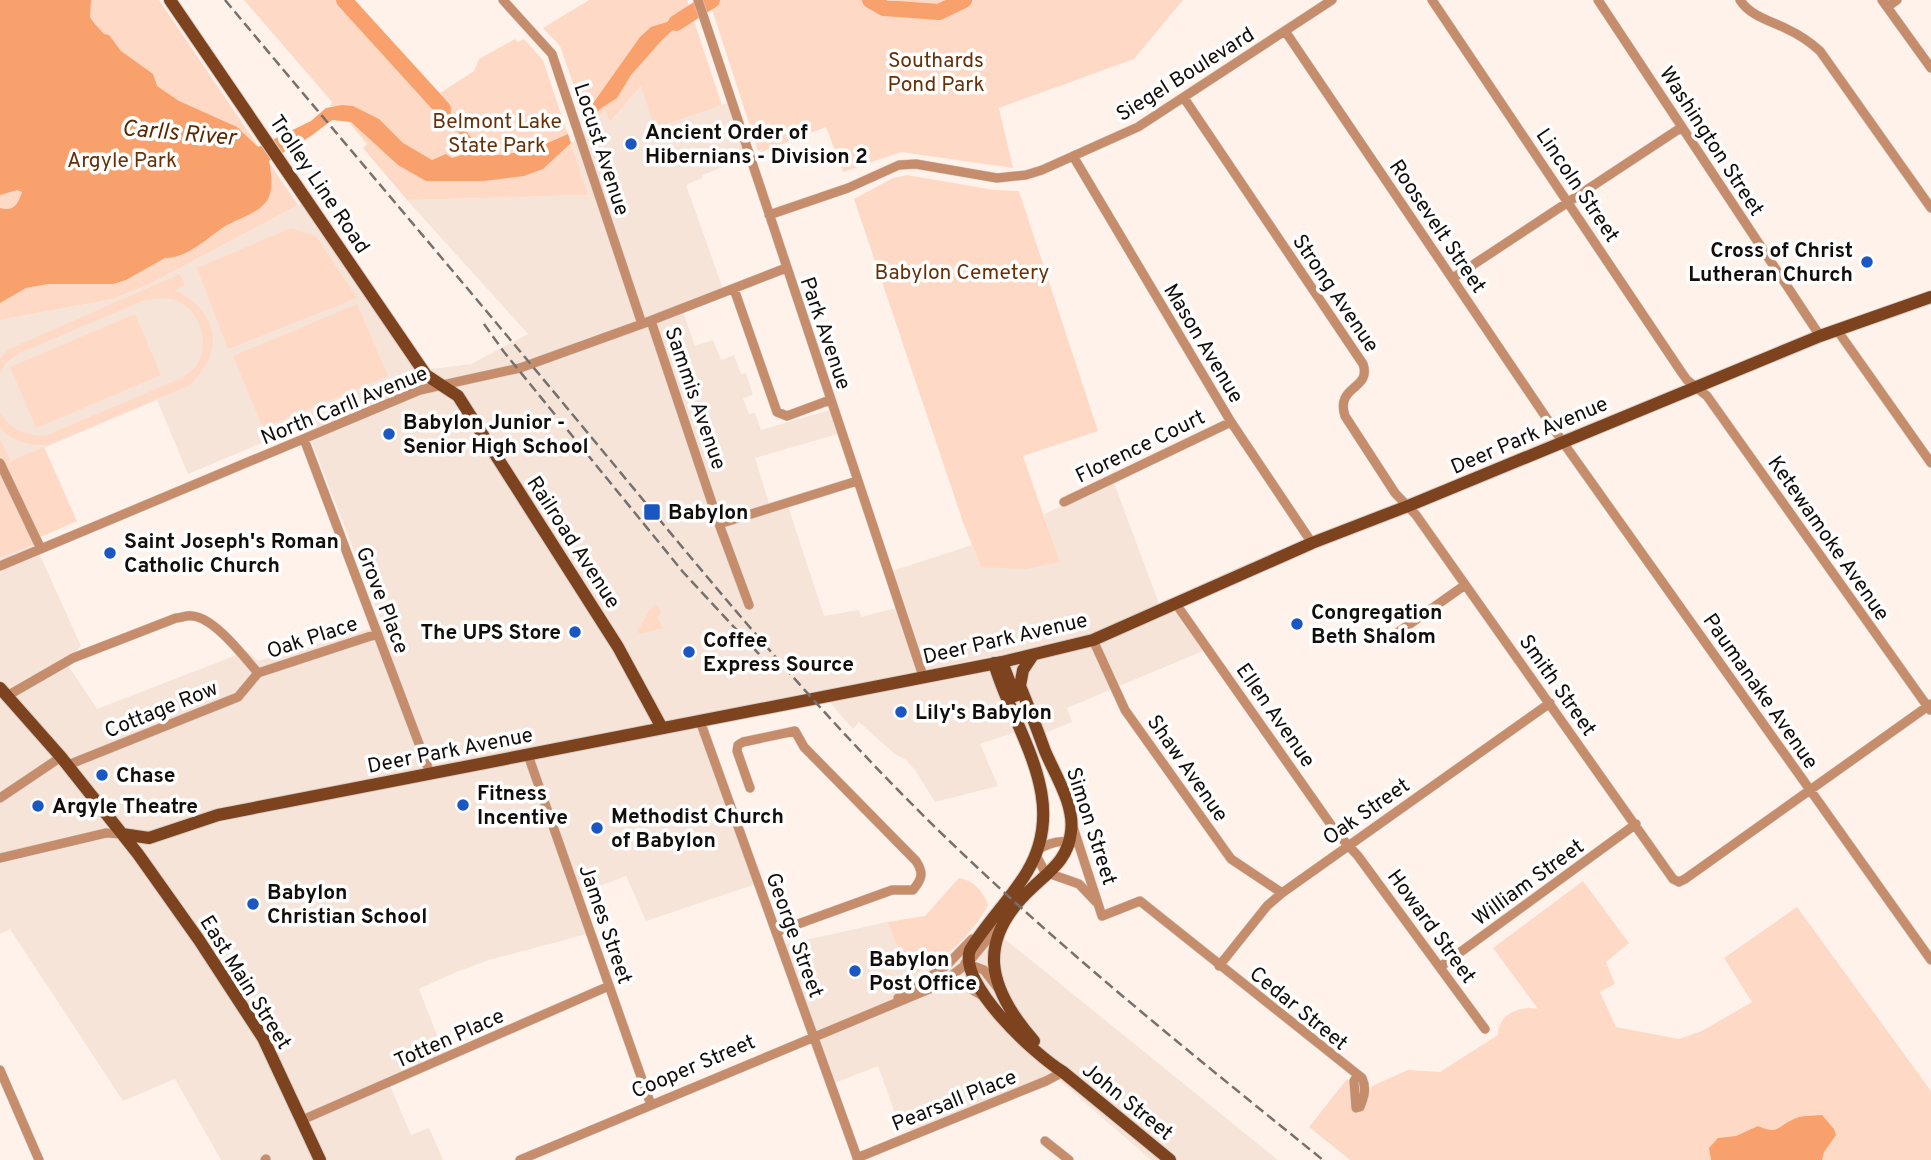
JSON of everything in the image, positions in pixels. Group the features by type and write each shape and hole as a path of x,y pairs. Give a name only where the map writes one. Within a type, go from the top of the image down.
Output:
{"main road":[{"name":"Trolley Line Road","path":"170,0 426,375 442,385"},
{"name":"Deer Park Avenue","path":"122,834 149,838 218,815 1033,655 1093,640 1312,543 1820,336 1931,297"},
{"name":"Railroad Avenue","path":"442,385 458,396 618,647 662,728"},
{"name":"Simon Street","path":"1033,655 1023,670 1020,686 1066,799 1072,823"},
{"name":"Simon Street","path":"998,662 1026,719 1044,748"},
{"name":"Simon Street","path":"998,662 1036,767 1043,797 1042,828 1036,851"},
{"name":"East Main Street","path":"4,692 122,834 199,940 259,1032 320,1160"},
{"name":"Cooper Street","path":"1006,919 1074,845 1072,823"},
{"path":"968,963 970,950 985,926 1020,883 1036,851"},
{"name":"John Street","path":"1006,919 993,954 999,990 1024,1028 1063,1072"},
{"name":"John Street","path":"968,963 972,976 988,1000 1035,1052 1170,1160"}],"street":[{"name":"Locust Avenue","path":"503,0 552,54 647,322"},
{"name":"Park Avenue","path":"698,0 923,676"},
{"name":"Siegel Boulevard","path":"769,215 848,188 899,165 916,164 997,178 1026,175 1138,127 1332,0"},
{"name":"Lincoln Street","path":"1432,0 1682,373 1697,386"},
{"name":"Washington Street","path":"1598,0 1820,336"},
{"path":"1740,0 1744,6 1765,20 1805,38 1820,51 1931,208"},
{"path":"1897,0 1884,3 1931,68"},
{"name":"Roosevelt Street","path":"1285,31 1562,441"},
{"name":"Strong Avenue","path":"1184,98 1363,364 1364,379 1344,397 1342,407 1345,416 1395,493 1408,506"},
{"path":"1452,278 1682,127"},
{"name":"Mason Avenue","path":"1073,156 1231,422 1312,543"},
{"name":"North Carll Avenue","path":"0,566 421,390 520,368 786,268"},
{"path":"734,289 777,412 787,416 830,400"},
{"name":"Sammis Avenue","path":"647,322 749,605"},
{"path":"1837,330 1931,463"},
{"name":"Ketewamoke Avenue","path":"1697,386 1707,396 1930,707"},
{"name":"Florence Court","path":"1064,502 1231,422"},
{"name":"Grove Place","path":"304,439 430,773"},
{"name":"Paumanake Avenue","path":"1562,441 1931,960"},
{"path":"0,463 41,549"},
{"path":"719,524 857,481"},
{"name":"Smith Street","path":"1408,506 1673,879 1679,882 1810,789"},
{"path":"1390,638 1465,584"},
{"name":"Ellen Avenue","path":"1176,604 1336,832 1349,845"},
{"path":"4,692 73,658 176,618 192,616 205,620 231,643 258,673"},
{"name":"Oak Place","path":"258,673 377,634"},
{"name":"Shaw Avenue","path":"1093,640 1125,710 1231,859 1282,893"},
{"name":"Cottage Row","path":"0,798 64,761 238,697 258,673"},
{"name":"Oak Street","path":"1219,966 1267,906 1282,893 1549,703"},
{"path":"1810,789 1930,707"},
{"name":"George Street","path":"700,721 857,1159"},
{"path":"750,788 737,751 738,745 795,731 804,747 916,861 922,873 922,878 913,890 892,891 776,932"},
{"name":"James Street","path":"528,755 651,1105"},
{"name":"William Street","path":"1440,967 1636,824"},
{"path":"0,858 106,832 122,834"},
{"path":"1074,845 1049,844 1036,851 1041,867 1049,874 1080,884 1096,902"},
{"name":"Simon Street","path":"1074,845 1095,891 1101,916 1140,901 1219,966"},
{"name":"Howard Street","path":"1349,845 1485,1029"},
{"name":"Cooper Street","path":"520,1160 939,985 968,963 996,927 1006,919"},
{"name":"Cooper Street","path":"881,1007 922,984 946,966 985,926"},
{"path":"946,966 968,963"},
{"name":"John Street","path":"968,963 984,970 999,990"},
{"name":"Cedar Street","path":"1219,966 1357,1076"},
{"name":"John Street","path":"939,985 964,985 988,1000"},
{"name":"Totten Place","path":"302,1121 609,986"},
{"path":"0,1070 39,1160"},
{"name":"Pearsall Place","path":"857,1159 1063,1072"},
{"path":"1045,1140 1069,1160"}],"shaded area":[{"path":"642,85 722,105 731,101 750,156 686,185 723,289 681,306 695,346 713,340 721,360 734,355 741,374 746,373 753,395 743,398 749,414 755,413 761,430 833,409 841,433 755,458 770,507 786,500 824,616 859,610 861,617 900,607 889,572 972,545 981,567 1059,562 1044,514 1114,483 1161,609 1176,603 1210,648 1067,708 1072,722 1043,734 1039,724 980,744 998,786 935,802 905,759 896,755 859,722 853,729 826,698 702,722 759,883 646,921 626,876 574,896 591,933 489,960 419,989 446,1058 389,1083 411,1135 429,1128 443,1160 221,1160 175,1079 123,1101 10,929 0,934 0,558 35,544 81,646 65,661 97,709 247,651 258,661 383,625 305,425 188,474 157,400 11,462 0,439 0,320 113,299 148,285 303,204 417,371 471,364 528,334 407,200 587,195 571,143 589,129 606,109 611,121"},
{"path":"887,922 910,976 1006,940 1278,1160 1151,1160 1052,1074 911,1133 903,1110 895,1113 878,1066 832,1084 778,946"}],"green space":[{"name":"Argyle Park","path":"0,0 159,0 298,205 148,285 113,299 0,320"},
{"name":"Belmont Lake State Park","path":"244,0 354,0 440,93 474,71 479,59 515,39 518,42 524,39 543,60 588,195 407,200 363,148 367,144 335,106 330,106 332,102"},
{"name":"Belmont Lake State Park","path":"589,0 687,0 722,105 655,128 641,86 610,122 605,110 589,129 560,46 543,28"},
{"name":"Southards Pond Park","path":"709,0 1183,0 1134,59 999,108 1013,168 901,152 843,172 826,127 758,153 765,148 758,151"},
{"name":"Babylon Cemetery","path":"907,175 994,190 1019,191 1098,431 1023,456 1060,562 1026,569 981,567 964,525 854,199 893,178"},
{"path":"291,228 316,236 357,298 228,349 197,268"},
{"path":"180,274 185,285 175,290 201,310 209,321 212,333 213,346 209,359 190,385 48,445 22,442 0,428 0,412 19,430 45,436 189,373 198,363 201,354 203,344 200,325 189,309 166,298 145,300 20,353 6,363 0,373 0,358 9,349"},
{"path":"357,304 388,376 263,428 233,356"},
{"path":"135,314 161,375 36,428 10,367"},
{"path":"0,439 11,461 44,447 77,521 34,540 35,544 0,558"},
{"path":"656,604 662,613 657,617 663,628 641,634 637,632 650,609"},
{"path":"959,878 977,887 988,905 974,927 955,947 933,964 910,976 887,922 925,916"},
{"path":"1583,881 1629,943 1606,962 1615,984 1600,992 1616,1027 1679,1039 1702,1031 1752,1002 1724,958 1797,907 1931,1091 1931,1160 1350,1160 1309,1127 1347,1079 1368,1098 1372,1086 1408,1070 1440,1072 1498,1035 1506,1016 1524,1008 1538,1009 1493,948"}],"water":[{"name":"Argyle Park","path":"0,0 91,0 90,17 94,23 104,34 109,35 121,51 153,74 157,86 179,101 237,127 258,147 311,121 326,108 342,105 353,106 379,119 403,143 432,160 446,154 452,158 469,153 462,135 437,117 429,95 450,111 485,155 528,150 568,134 571,143 543,169 524,176 484,181 426,181 398,165 351,122 332,120 269,161 272,180 265,204 190,250 165,258 126,280 113,284 48,284 26,288 0,303 0,208 9,209 15,206 22,192 17,190 0,195"},
{"path":"689,7 693,19 674,29 663,39 631,75 617,98 600,109 586,123 582,111 594,102 640,37 651,27 667,22"},
{"path":"1822,1115 1836,1135 1824,1152 1822,1160 1711,1160 1709,1148 1718,1138 1736,1136 1758,1126 1774,1130 1797,1118"}],"waterway":[{"path":"344,0 443,109"},
{"name":"Carlls River","path":"676,23 712,0"},
{"name":"Carlls River","path":"870,0 884,8 939,12 964,0"}],"railway":[{"path":"225,0 736,611 856,746 948,840 1052,935 1159,1027 1323,1160"},
{"path":"484,324 683,572 771,667"}],"place":[{"name":"Ancient Order of Hibernians - Division 2","path":"631,144"},
{"name":"Cross of Christ Lutheran Church","path":"1867,262"},
{"name":"Babylon Junior - Senior High School","path":"389,434"},
{"name":"Babylon","path":"652,512"},
{"name":"Saint Joseph's Roman Catholic Church","path":"110,553"},
{"name":"Congregation Beth Shalom","path":"1297,624"},
{"name":"The UPS Store","path":"575,632"},
{"name":"Coffee Express Source","path":"689,652"},
{"name":"Lily's Babylon","path":"901,712"},
{"name":"Chase","path":"102,775"},
{"name":"Fitness Incentive","path":"463,805"},
{"name":"Argyle Theatre","path":"38,806"},
{"name":"Methodist Church of Babylon","path":"597,828"},
{"name":"Babylon Christian School","path":"253,904"},
{"name":"Babylon Post Office","path":"855,971"}]}
